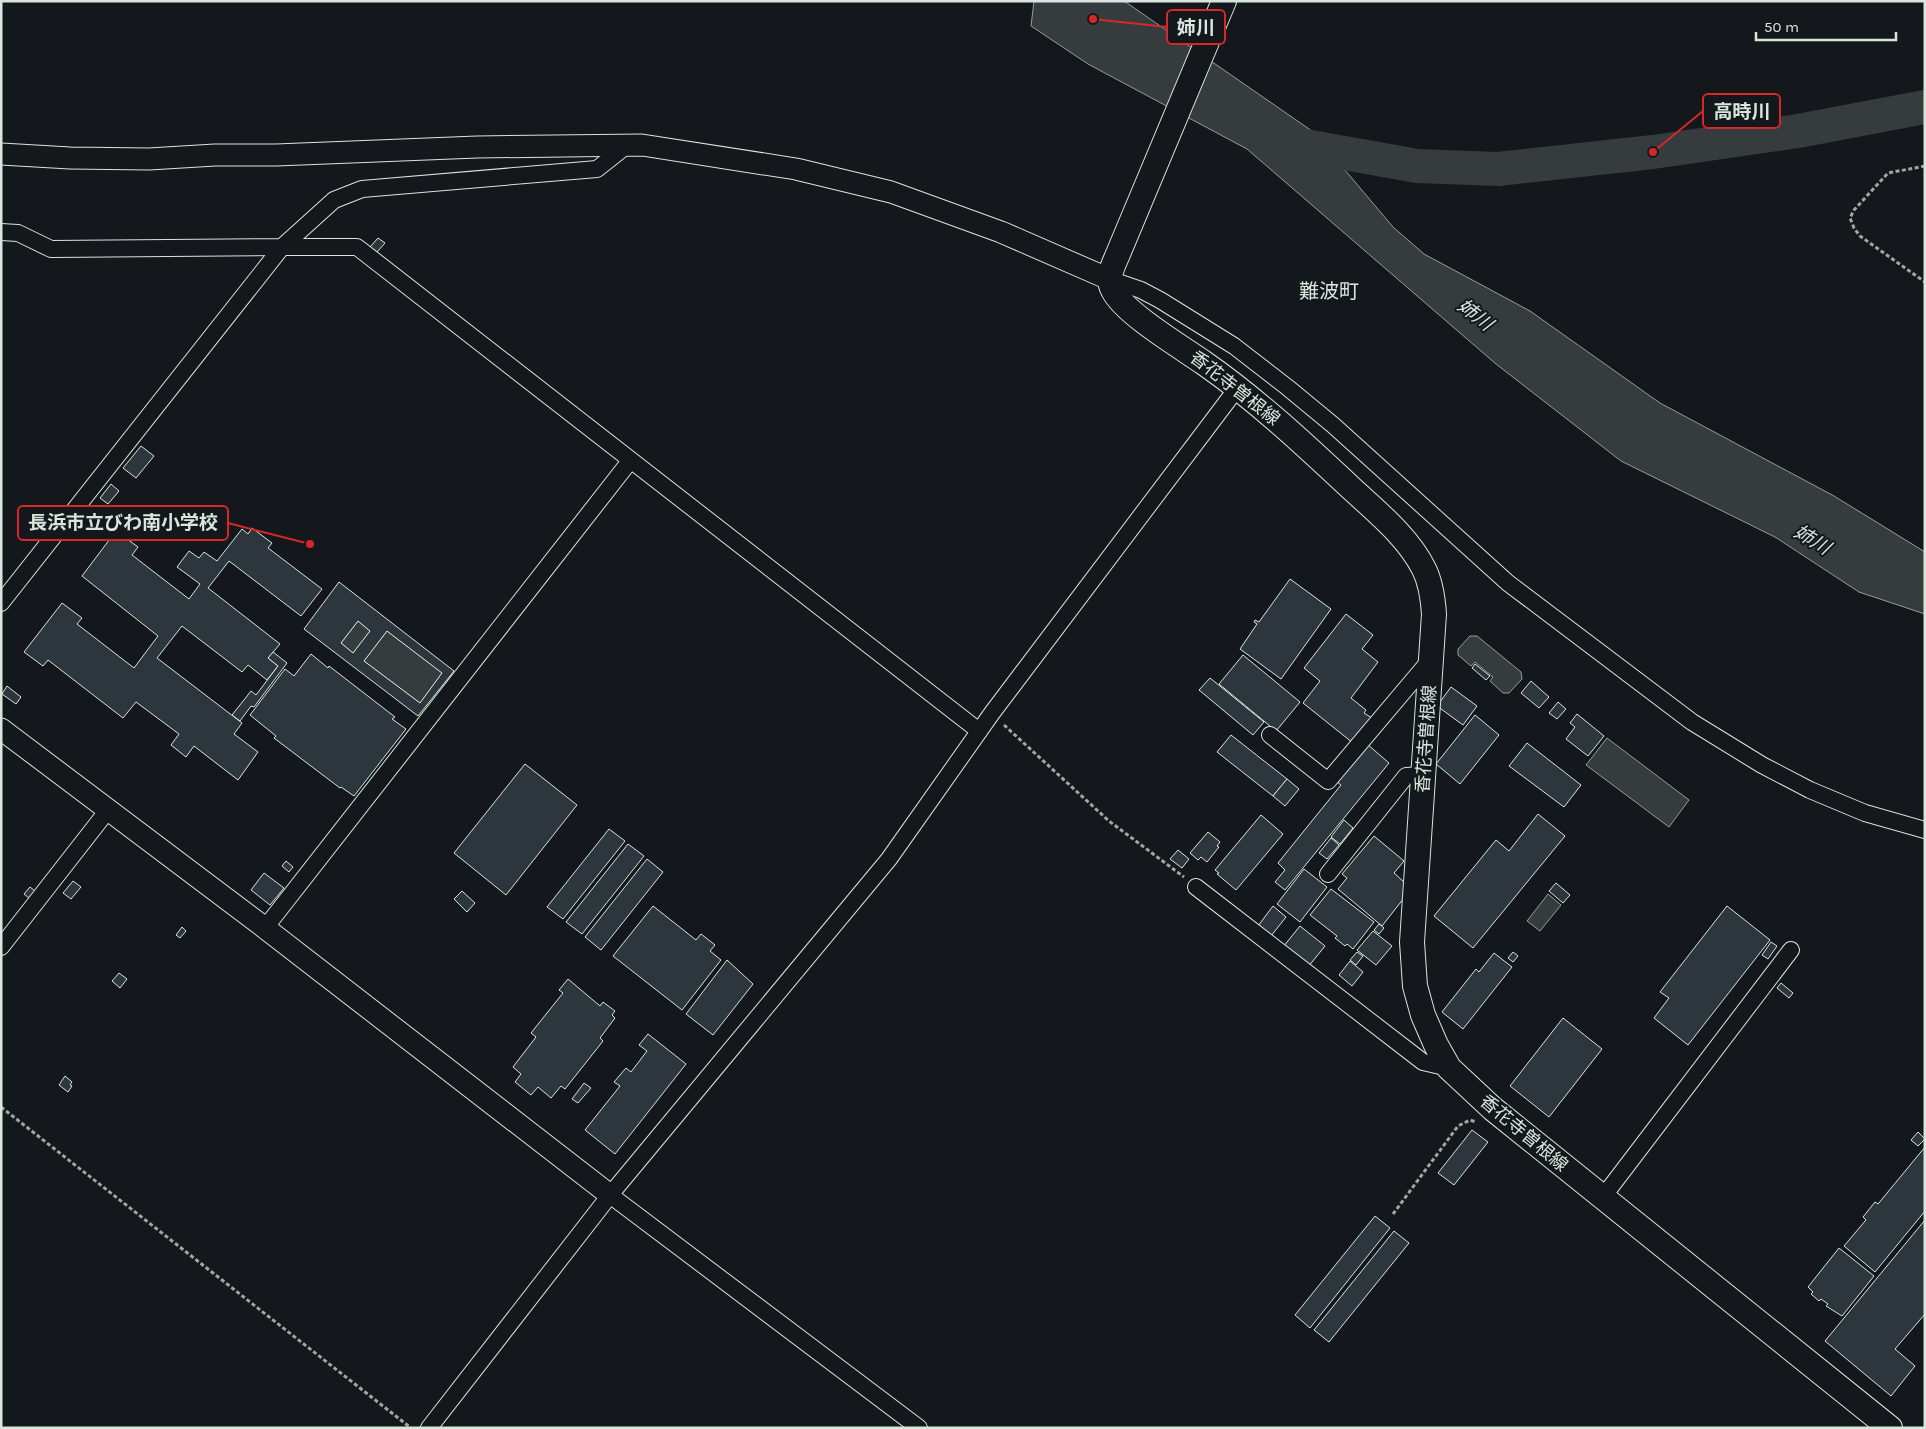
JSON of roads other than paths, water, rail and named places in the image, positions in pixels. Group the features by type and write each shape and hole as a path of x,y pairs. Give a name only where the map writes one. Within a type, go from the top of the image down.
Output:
{"main road":[{"path":"1109,279 1224,1"},
{"name":"香花寺曽根線","path":"1109,279 1113,290 1132,312 1238,387 1278,419 1390,525 1417,557 1425,570 1433,598 1434,614 1412,942 1415,986 1423,1015 1449,1068 1494,1110 1890,1428"}],"street":[{"path":"1,603 282,248 334,200 362,189 597,169 626,146"},
{"path":"1,154 149,159 215,155 477,147 642,146 796,169 892,192 948,211 1033,245 1109,279 1141,290 1234,346 1333,425 1508,583 1692,722 1762,765 1810,790 1865,813 1925,830"},
{"path":"1,170 33,156"},
{"path":"1,232 18,233 51,249 357,247 978,731"},
{"path":"429,1428 610,1196 888,858 978,731 1238,387"},
{"path":"265,928 630,461"},
{"path":"1270,735 1328,781 1431,659"},
{"path":"1,729 265,928 610,1196 920,1428"},
{"path":"1328,874 1406,776 1423,775"},
{"path":"1,948 108,810"},
{"path":"1196,886 1423,1062 1449,1068"},
{"path":"1603,1197 1791,950"}],"water":[{"path":"1034,1 1124,1 1312,131 1393,227 1424,254 1530,311 1660,403 1834,496 1925,552 1925,614 1859,592 1775,537 1621,461 1496,364 1247,149 1088,64 1031,26"},
{"path":"358,621 370,631 353,653 341,643"},
{"path":"387,631 442,673 420,703 364,661"},
{"path":"1470,636 1477,636 1521,672 1522,679 1509,693 1503,693 1490,681 1493,677 1475,662 1471,666 1458,655 1458,649"},
{"path":"1607,738 1689,800 1669,827 1586,765"},
{"path":"1548,894 1561,905 1540,931 1527,921"}],"waterway":[{"path":"1283,142 1417,166 1498,169 1653,152 1798,131 1925,107"}],"place":[{"name":"姉川","path":"1093,19"},
{"name":"高時川","path":"1653,152"},
{"name":"長浜市立びわ南小学校","path":"310,544"}],"district":[{"name":"難波町","path":"1329,291"}]}
